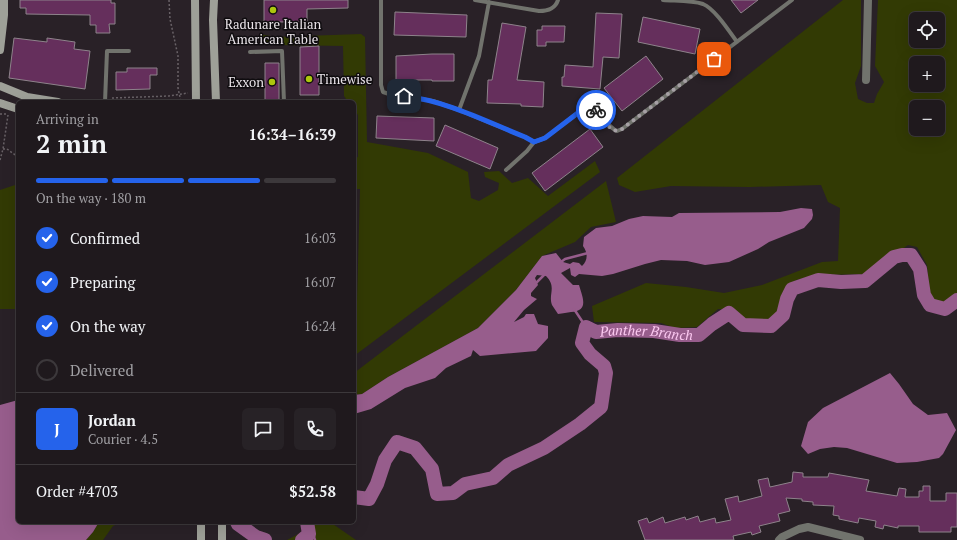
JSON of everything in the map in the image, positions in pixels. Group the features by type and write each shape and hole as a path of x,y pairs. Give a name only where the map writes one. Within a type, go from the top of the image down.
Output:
{"main road":[{"path":"0,50 4,0"},
{"path":"195,0 196,100"},
{"path":"214,0 213,20 216,100"},
{"path":"0,86 27,97 46,100"},
{"path":"0,103 16,108"},
{"path":"201,524 201,540"},
{"path":"222,524 222,540"}],"street":[{"path":"866,80 868,0"},
{"path":"779,540 799,529 808,527 860,540"}],"lane":[{"path":"381,0 381,85 383,92 433,101 459,110 534,142"},
{"path":"475,0 539,11 546,11 553,8 558,0"},
{"path":"662,0 695,2 704,5 713,11 737,42"},
{"path":"506,170 527,152 534,142 545,138 583,109 593,108 598,111 611,129 617,131 622,129 792,0"},
{"path":"459,110 479,56 489,2"},
{"path":"105,100 107,51 129,51"},
{"path":"250,52 282,51 284,100"}],"path":[{"path":"169,0 170,19 178,56 180,100"},
{"path":"112,100 112,98 169,96 196,92"},
{"path":"0,160 8,115"},
{"path":"3,149 7,149 16,156"}],"green space":[{"path":"843,0 861,0 861,66 855,83 858,99 867,103 874,103 884,82 875,66 878,0 957,0 957,293 945,303 933,301 930,297 927,265 917,247 908,245 867,274 816,275 796,280 785,294 779,311 763,323 746,321 736,310 718,309 697,327 675,328 661,323 594,322 592,306 646,283 724,293 762,285 822,262 838,261 840,208 828,202 821,185 750,187 671,186 635,192 619,185 617,178"},
{"path":"260,34 276,37 361,34 365,37 367,142 428,153 468,172 471,198 479,201 498,190 499,183 485,177 484,172 499,171 512,183 528,178 548,196 595,161 600,172 356,355 356,303 360,189 356,189 358,115 356,112 356,100 347,100 344,96 343,46 281,45 261,42"},
{"path":"606,181 616,222 591,227 575,242 542,256 516,290 478,328 388,377 362,394 356,395 356,371"},
{"path":"16,185 16,309 0,309 0,190"},
{"path":"98,524 118,524 113,526 103,540 86,540"},
{"path":"304,524 333,524 356,540 287,540 304,531"}],"shaded area":[{"path":"801,208 812,209 813,215 812,219 804,228 769,242 758,249 729,262 705,265 687,261 661,260 602,276 579,274 575,277 571,275 570,268 561,273 573,285 579,285 583,298 583,306 577,311 558,314 552,305 552,287 549,280 546,276 537,275 535,278 538,285 531,293 531,296 537,299 524,310 514,322 524,317 526,314 534,314 538,324 548,326 548,338 536,351 480,356 473,350 471,356 446,368 435,378 405,388 371,409 356,413 356,395 362,394 388,377 478,328 516,290 542,256 556,253 563,262 570,264 573,262 579,263 582,266 587,256 583,246 584,237 596,228 612,226 629,219 643,216 672,217 679,213 780,212"},
{"path":"890,373 913,404 928,415 947,413 956,430 943,454 939,458 917,462 897,463 847,448 834,447 820,449 808,454 801,446 808,422 823,408"},
{"path":"16,401 16,524 98,524 86,540 0,540 0,405"}],"building":[{"path":"20,0 111,0 111,3 115,3 115,24 109,24 110,33 96,33 96,25 90,25 90,15 26,14 26,8 20,8"},
{"path":"264,0 348,0 348,8 307,9 307,22 264,22"},
{"path":"731,0 758,0 741,13"},
{"path":"395,12 467,15 466,37 394,35"},
{"path":"596,13 622,14 619,58 603,57 600,89 562,86 562,77 564,77 565,65 593,67"},
{"path":"643,17 700,29 695,54 638,42"},
{"path":"502,23 526,27 517,80 544,82 543,107 521,106 521,104 487,103 488,80 492,80"},
{"path":"542,26 565,26 564,42 546,42 546,46 537,46 537,30 542,30"},
{"path":"14,38 47,42 47,38 75,42 74,49 90,51 85,89 9,78"},
{"name":"Timewise","path":"319,46 319,95 300,95 300,47"},
{"path":"454,54 454,81 396,80 396,56"},
{"path":"646,56 663,79 622,111 604,88"},
{"name":"Exxon","path":"265,63 279,63 279,100 265,100"},
{"path":"127,68 157,68 157,75 150,75 150,89 116,90 116,72 127,72"},
{"path":"377,116 434,118 434,141 376,138"},
{"path":"445,125 498,148 490,169 436,146"},
{"path":"590,129 603,147 545,191 532,173"},
{"path":"793,472 803,473 803,477 828,477 829,473 869,480 866,491 897,496 899,488 906,489 905,497 919,497 919,491 923,491 923,486 930,486 930,501 946,501 946,493 957,493 957,527 951,527 951,532 919,532 919,526 898,526 898,528 884,525 883,529 875,527 876,521 859,518 858,523 839,519 839,516 833,515 834,506 813,505 813,502 802,501 802,499 786,498 790,511 778,514 780,521 759,526 761,532 752,535 751,532 733,536 734,540 645,540 638,521 647,518 649,523 663,517 665,523 685,517 686,520 698,516 700,522 715,518 716,523 731,520 725,499 738,496 739,502 762,496 758,480 768,478 770,487 792,482"}],"waterway":[{"path":"561,262 565,259 588,253"},
{"name":"Panther Branch","path":"356,497 369,499 377,484 385,460 397,442 415,448 432,469 437,494 453,493 465,484 493,478 508,465 544,448 580,424 601,407 606,373 604,366 590,354 582,343 586,327 596,332 618,330 654,331 680,335 699,335 729,313 743,325 771,326 783,315 787,299 792,289 818,280 841,282 865,281 894,257 902,255 911,255 920,269 924,295 930,305 945,309 957,300"},
{"path":"535,284 546,273"},
{"path":"574,309 586,327"},
{"name":"Panther Branch","path":"238,524 256,537 265,540"},
{"name":"Panther Branch","path":"302,540 309,534 307,524"},
{"path":"309,534 314,537 315,540"}],"way so far":[{"path":"596,110 611,129 617,131 622,129 714,59"}],"place":[{"name":"Radunare Italian American Table","path":"273,10"},
{"name":"Timewise","path":"309,79"},
{"name":"Exxon","path":"272,82"}],"route":[{"path":"404,96 433,101 459,110 534,142 545,138 583,109 593,108 596,110"}]}
